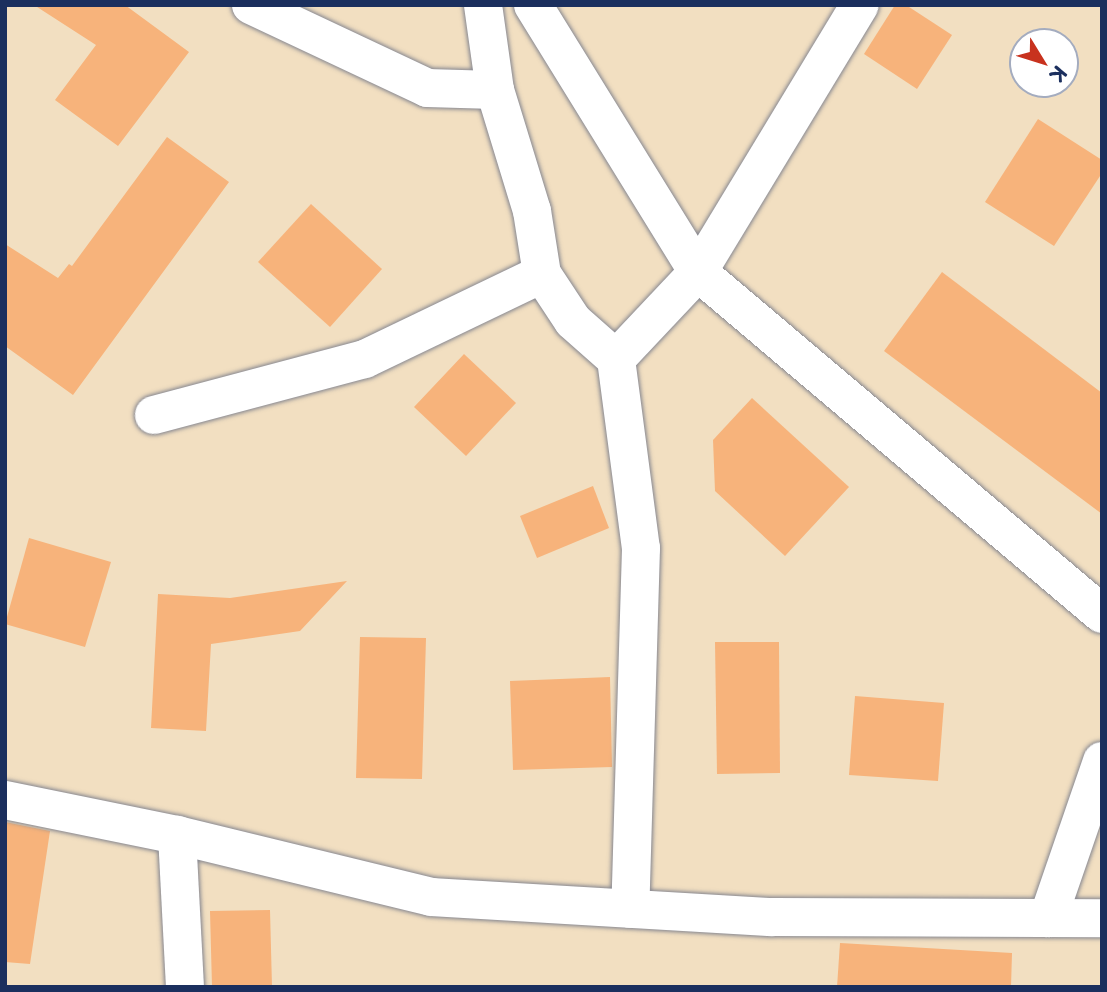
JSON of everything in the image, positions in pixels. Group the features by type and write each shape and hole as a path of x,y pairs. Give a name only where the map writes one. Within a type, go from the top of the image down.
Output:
{"street":[{"path":"251,5 427,88 495,90"},
{"path":"484,5 495,90 532,211 542,274 573,321 616,359 641,548 630,909"},
{"path":"533,5 698,272 1102,614"},
{"path":"616,359 698,272 860,5"},
{"path":"154,415 365,359 542,274"},
{"path":"1048,918 1102,761"},
{"path":"5,800 177,835 431,897 772,917 1102,918"},
{"path":"177,835 186,987"}],"building":[{"path":"34,5 125,5 189,52 118,146 55,100 96,45"},
{"path":"895,5 906,5 952,35 917,89 864,54"},
{"path":"1038,119 1102,160 1102,173 1054,246 985,202"},
{"path":"167,137 229,182 73,395 5,346 5,244 58,278 69,264 72,266"},
{"path":"311,204 382,269 330,327 258,262"},
{"path":"942,272 1102,393 1102,514 884,351"},
{"path":"464,354 516,403 466,456 414,407"},
{"path":"752,398 849,487 785,556 715,491 713,440"},
{"path":"593,486 609,528 537,558 520,516"},
{"path":"29,538 111,562 85,647 5,624"},
{"path":"347,581 300,631 211,644 206,731 151,728 158,594 230,598"},
{"path":"360,637 426,638 422,779 356,778"},
{"path":"715,642 779,642 780,773 717,774"},
{"path":"610,677 612,767 513,770 510,681"},
{"path":"855,696 944,703 938,781 849,775"},
{"path":"5,822 50,831 30,964 5,962"},
{"path":"270,910 272,987 212,987 210,911"},
{"path":"840,943 1012,953 1011,987 837,987"}]}
